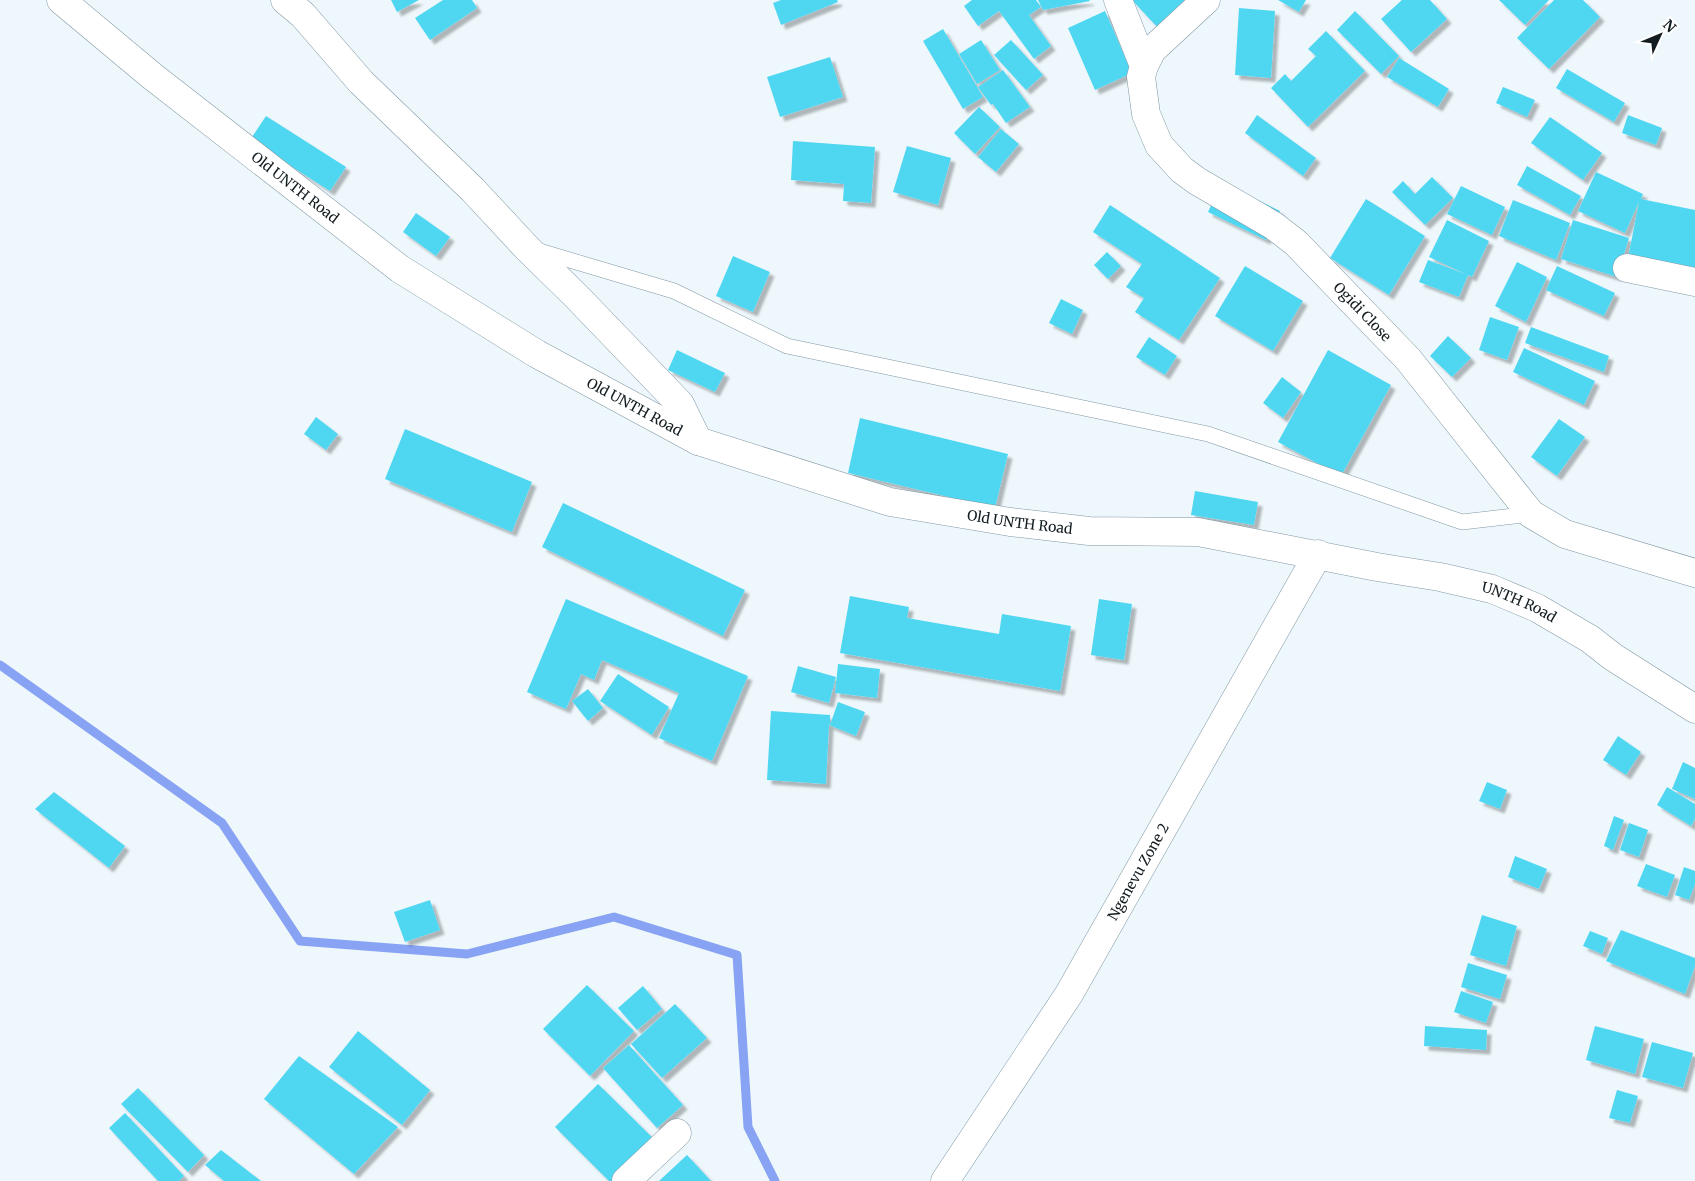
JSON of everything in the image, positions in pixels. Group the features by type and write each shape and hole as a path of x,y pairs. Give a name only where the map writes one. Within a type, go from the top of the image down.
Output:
{"street":[{"name":"Old UNTH Road","path":"61,0 152,76 400,269 537,354 698,441 890,502 1010,522 1089,531 1198,532 1318,554"},
{"path":"1118,0 1144,66"},
{"name":"Ogidi Close","path":"1206,0 1152,50 1144,66 1141,77 1146,114 1159,145 1182,170 1197,181 1274,226 1296,243 1408,360 1532,514 1565,534 1695,573"},
{"path":"296,5 361,82 473,190 526,247 680,404 698,441"},
{"path":"1627,268 1695,282"},
{"name":"UNTH Road","path":"1318,554 1377,567 1440,577 1492,589 1537,608 1590,639 1613,657 1695,709"},
{"name":"Ngenevu Zone 2","path":"945,1181 1069,994 1318,554"},
{"path":"626,1181 677,1133"}],"lane":[{"path":"526,247 674,291 787,346 1208,434 1462,522 1532,514"}],"building":[{"path":"391,0 419,0 397,12"},
{"path":"443,0 472,0 477,8 430,40 415,18"},
{"path":"781,0 837,0 838,2 781,25 773,3"},
{"path":"972,0 1036,0 1041,7 1029,15 1051,46 1034,59 999,11 978,26 964,6"},
{"path":"1038,0 1089,0 1090,1 1043,10"},
{"path":"1132,0 1192,0 1160,30"},
{"path":"1278,0 1306,0 1299,12"},
{"path":"1402,0 1430,0 1447,19 1411,52 1381,19"},
{"path":"1499,0 1549,0 1525,25"},
{"path":"1554,0 1583,0 1600,17 1549,69 1517,38"},
{"path":"1239,8 1275,11 1271,78 1235,75"},
{"path":"1105,11 1132,73 1095,90 1068,28"},
{"path":"1355,11 1399,56 1381,74 1337,30"},
{"path":"943,29 983,97 963,109 923,41"},
{"path":"1326,31 1365,71 1308,127 1271,88 1285,74 1291,81 1316,56 1308,49"},
{"path":"981,40 1000,70 977,84 959,54"},
{"path":"1011,40 1043,75 1026,90 994,55"},
{"path":"830,57 843,97 780,117 767,77"},
{"path":"1399,58 1449,89 1438,107 1387,77"},
{"path":"1567,69 1625,103 1614,122 1556,88"},
{"path":"1003,70 1030,107 1006,123 978,87"},
{"path":"1503,87 1535,100 1527,117 1496,103"},
{"path":"979,107 1000,127 975,154 954,133"},
{"path":"1257,115 1316,158 1303,176 1245,133"},
{"path":"1628,115 1662,128 1656,145 1622,133"},
{"path":"266,116 346,167 330,191 250,140"},
{"path":"1550,117 1602,153 1583,180 1531,143"},
{"path":"1001,129 1019,144 996,172 978,157"},
{"path":"793,141 875,147 871,203 843,201 844,184 791,180"},
{"path":"907,146 951,158 938,205 893,192"},
{"path":"1527,166 1581,196 1570,215 1517,185"},
{"path":"1596,172 1643,194 1641,199 1695,210 1695,273 1628,258 1639,202 1625,233 1578,211"},
{"path":"1432,177 1453,198 1425,225 1392,192 1403,181 1415,194"},
{"path":"1222,182 1280,211 1266,240 1208,212"},
{"path":"1461,186 1505,207 1492,235 1447,214"},
{"path":"1366,199 1425,236 1389,295 1330,258"},
{"path":"1513,200 1570,223 1556,260 1499,236"},
{"path":"1110,205 1220,278 1179,340 1135,312 1144,298 1126,287 1142,264 1093,232"},
{"path":"416,213 450,237 436,256 403,232"},
{"path":"1447,220 1489,241 1472,277 1429,257"},
{"path":"1573,220 1629,238 1617,277 1561,259"},
{"path":"1107,252 1121,266 1108,279 1094,265"},
{"path":"733,256 770,272 753,312 716,296"},
{"path":"1428,260 1468,275 1459,297 1419,282"},
{"path":"1517,262 1547,277 1526,322 1495,306"},
{"path":"1245,266 1303,301 1273,351 1215,316"},
{"path":"1557,266 1615,293 1604,316 1546,290"},
{"path":"1061,299 1083,310 1072,334 1049,323"},
{"path":"1490,317 1519,327 1507,360 1479,350"},
{"path":"1531,327 1609,356 1604,372 1525,343"},
{"path":"1448,336 1471,358 1452,377 1430,356"},
{"path":"1149,337 1177,356 1165,375 1136,357"},
{"path":"1524,348 1595,381 1584,405 1513,372"},
{"path":"677,350 725,373 715,392 668,370"},
{"path":"1328,350 1391,385 1341,476 1278,442"},
{"path":"1282,377 1301,392 1283,418 1263,403"},
{"path":"316,417 338,434 326,450 304,434"},
{"path":"860,418 1008,454 995,508 848,473"},
{"path":"1559,419 1585,437 1557,476 1531,457"},
{"path":"405,429 532,482 512,532 385,479"},
{"path":"1195,491 1258,502 1254,525 1191,515"},
{"path":"563,503 745,590 723,636 542,547"},
{"path":"850,596 909,607 907,618 999,634 1002,614 1071,626 1060,691 840,653"},
{"path":"566,599 748,676 712,761 659,738 679,693 602,660 594,680 581,674 566,709 527,692"},
{"path":"1099,599 1132,604 1124,660 1091,655"},
{"path":"838,664 880,669 877,698 835,693"},
{"path":"798,666 836,677 829,703 791,692"},
{"path":"618,674 669,707 652,735 600,701"},
{"path":"588,689 603,708 588,721 572,701"},
{"path":"838,702 865,712 856,736 829,725 826,784 767,780 771,711 830,715 830,725"},
{"path":"1618,736 1641,752 1626,775 1603,760"},
{"path":"1683,762 1695,768 1695,799 1672,789"},
{"path":"1487,782 1507,790 1500,809 1479,801"},
{"path":"1667,787 1695,804 1695,819 1691,826 1657,805"},
{"path":"54,792 125,846 109,868 35,809"},
{"path":"1614,816 1624,820 1613,850 1604,846"},
{"path":"1629,823 1648,830 1639,857 1620,850"},
{"path":"1515,856 1547,869 1539,889 1508,877"},
{"path":"1646,864 1675,875 1667,897 1637,886"},
{"path":"1684,867 1695,871 1695,884 1689,900 1675,895"},
{"path":"430,900 440,930 405,942 394,912"},
{"path":"1482,915 1517,926 1506,966 1470,955"},
{"path":"1621,930 1695,958 1695,966 1685,994 1606,961"},
{"path":"1590,931 1608,938 1602,954 1583,946"},
{"path":"1468,963 1507,975 1500,999 1461,987"},
{"path":"587,985 634,1031 590,1076 543,1029"},
{"path":"643,986 662,1009 637,1030 618,1008"},
{"path":"1461,991 1493,1002 1486,1023 1454,1012"},
{"path":"675,1004 707,1038 662,1078 631,1044"},
{"path":"1425,1026 1487,1030 1486,1050 1424,1046"},
{"path":"1595,1026 1644,1039 1635,1074 1586,1060"},
{"path":"358,1031 430,1090 402,1125 329,1067"},
{"path":"1652,1042 1693,1053 1683,1088 1642,1077"},
{"path":"629,1045 683,1105 657,1128 603,1068"},
{"path":"299,1056 398,1127 354,1174 264,1099"},
{"path":"598,1084 662,1147 628,1181 609,1181 555,1127"},
{"path":"138,1088 204,1155 188,1172 121,1104"},
{"path":"1617,1090 1638,1096 1630,1123 1609,1118"},
{"path":"125,1113 184,1176 179,1181 158,1181 109,1128"},
{"path":"221,1150 261,1181 224,1181 205,1165"},
{"path":"687,1155 711,1181 659,1181"}],"waterway":[{"path":"0,665 222,823 300,941 467,954 614,917 737,955 748,1127 775,1181"}]}
